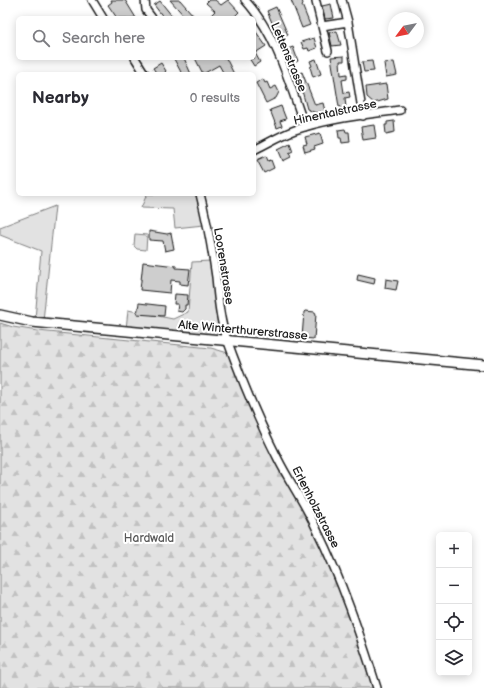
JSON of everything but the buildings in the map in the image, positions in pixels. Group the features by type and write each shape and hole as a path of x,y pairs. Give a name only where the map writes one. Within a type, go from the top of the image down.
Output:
{"main road":[{"name":"Alte Winterthurerstrasse","path":"0,315 32,322 484,365"}],"street":[{"path":"92,0 102,16"},
{"path":"145,0 146,10 150,16"},
{"name":"Lettenstrasse","path":"245,0 262,22 275,46 305,127"},
{"path":"342,0 348,22 363,116"},
{"path":"316,2 328,51"},
{"path":"322,26 348,22"},
{"path":"136,60 144,72"},
{"name":"Hinentalstrasse","path":"256,149 305,127 400,110"},
{"name":"Loorenstrasse","path":"200,196 210,241 221,317 228,340"},
{"name":"Erlenholzstrasse","path":"228,340 257,416 279,460 310,515 332,563 353,614 377,688"}],"green space":[{"path":"146,196 198,196 204,225 175,228 173,209 141,208"},
{"path":"55,206 43,321 35,319 41,251 0,235 0,227"},
{"path":"135,234 147,235 146,250 137,249 134,246"},
{"path":"210,261 220,330 215,335 126,329 128,310 173,319 188,312 192,262"},
{"name":"Hardwald","path":"0,323 13,327 38,331 211,348 228,353 247,402 267,443 308,518 329,563 345,602 374,688 0,688"}]}
